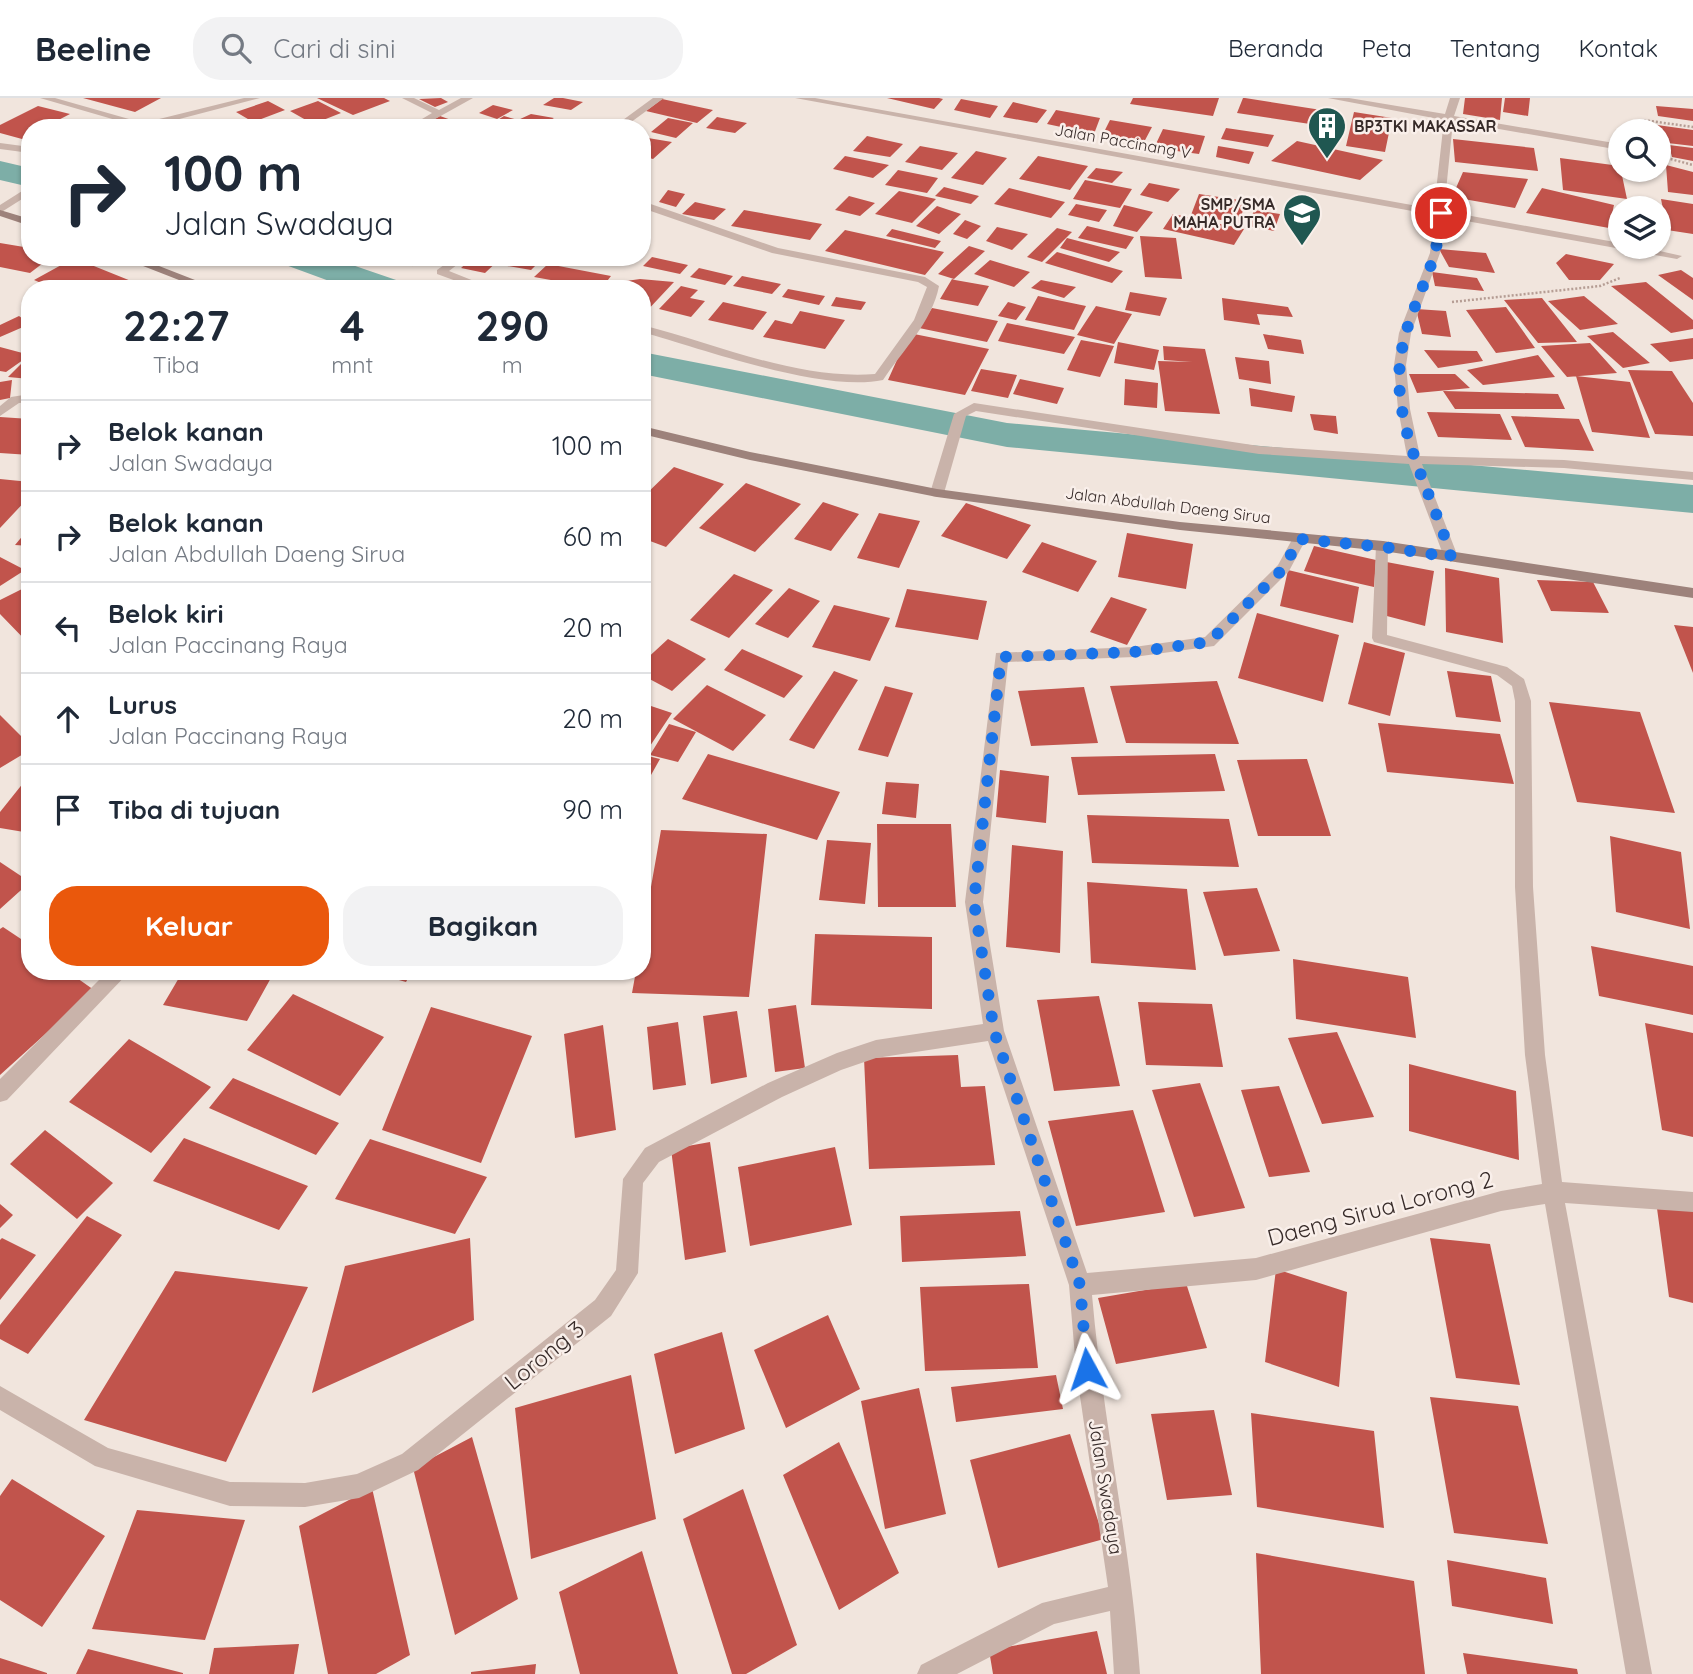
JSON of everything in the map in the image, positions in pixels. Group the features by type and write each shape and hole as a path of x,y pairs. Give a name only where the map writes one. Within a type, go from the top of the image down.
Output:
{"main road":[{"path":"3,209 21,218"},
{"path":"150,266 188,280"},
{"name":"Jalan Abdullah Daeng Sirua","path":"651,432 750,456 938,486 1693,593"}],"street":[{"path":"45,98 113,119"},
{"path":"166,119 255,98"},
{"path":"407,98 439,113"},
{"path":"429,119 468,98"},
{"path":"630,119 659,98"},
{"name":"Jalan Paccinang V","path":"800,98 1608,243"},
{"path":"1333,98 1608,145"},
{"path":"1451,557 1417,466 1404,409 1400,365 1405,333 1435,253 1449,117 1455,98"},
{"path":"0,146 21,148"},
{"path":"3,209 21,196"},
{"path":"651,207 776,251 921,279 933,286 928,303 902,344 879,377 871,379 839,376 759,360 651,330"},
{"name":"Jalan Paccinang V","path":"1671,255 1677,256"},
{"path":"449,266 441,272 464,280"},
{"path":"0,412 15,400 21,399"},
{"path":"938,486 954,426 960,414 974,407 1259,450 1417,466 1564,464 1693,475"},
{"name":"Jalan Swadaya","path":"1127,1674 1122,1596 1087,1369 1080,1285 994,1031 974,902 1001,657 1134,652 1209,642 1284,568 1299,539"},
{"path":"1383,547 1379,638 1502,671 1519,683 1523,701 1524,887 1534,1042 1553,1192 1639,1674"},
{"path":"0,1093 112,980"},
{"name":"Lorong 3","path":"0,1396 103,1458 230,1494 305,1495 359,1486 410,1462 603,1308 627,1273 633,1180 652,1155 775,1090 837,1062 876,1049 994,1031"},
{"name":"Daeng Sirua Lorong 2","path":"1080,1285 1256,1269 1502,1201 1553,1192 1693,1202"},
{"path":"930,1674 1051,1612 1122,1596"}],"path":[{"path":"1671,124 1693,127"},
{"path":"1671,159 1693,165"},
{"path":"1415,306 1600,286 1677,256"}],"building":[{"path":"83,98 161,98 135,112"},
{"path":"317,98 384,98 390,101 353,115"},
{"path":"441,98 448,102 435,107 419,99"},
{"path":"554,98 583,102 571,110 543,105"},
{"path":"887,98 939,98 943,99 934,109"},
{"path":"1133,98 1219,98 1213,116 1130,104"},
{"path":"1243,98 1334,112 1330,127 1237,113"},
{"path":"1465,98 1502,98 1500,120 1463,114"},
{"path":"1505,98 1530,98 1528,116 1503,112"},
{"path":"662,99 713,110 697,123 646,111"},
{"path":"961,99 998,106 990,118 954,110"},
{"path":"268,101 285,110 261,119 248,119 236,112"},
{"path":"318,101 341,113 326,119 304,119 290,111"},
{"path":"1013,102 1047,110 1037,123 1003,117"},
{"path":"493,105 513,110 497,119 479,113"},
{"path":"38,106 70,114 60,119 21,119 21,139 0,133 0,125"},
{"path":"1656,106 1693,109 1693,121 1658,116"},
{"path":"1056,110 1100,118 1094,134 1047,124"},
{"path":"1354,112 1392,118 1385,152 1346,146"},
{"path":"531,114 554,118 552,119 520,119"},
{"path":"717,117 747,123 735,133 706,128"},
{"path":"668,118 693,123 676,138 651,132"},
{"path":"1110,120 1152,127 1143,144 1102,136"},
{"path":"1671,127 1693,130 1693,146 1671,143"},
{"path":"1226,128 1274,135 1268,147 1221,139"},
{"path":"1163,129 1205,136 1199,154 1154,148"},
{"path":"867,136 903,144 890,157 853,151"},
{"path":"651,138 672,142 653,159"},
{"path":"1453,139 1534,148 1538,171 1455,162"},
{"name":"BP3TKI MAKASSAR","path":"1297,141 1383,160 1360,180 1271,161"},
{"path":"1671,145 1693,148 1693,161 1672,157"},
{"path":"920,146 958,153 942,170 905,162"},
{"path":"1218,146 1254,152 1249,164 1216,157"},
{"path":"976,151 1007,158 983,185 951,178"},
{"path":"845,156 889,165 873,178 833,169"},
{"path":"1038,156 1088,166 1070,190 1019,179"},
{"path":"1560,158 1608,164 1608,182 1623,182 1626,196 1608,196 1563,190"},
{"path":"1671,166 1693,172 1693,195 1668,192"},
{"path":"1096,168 1123,172 1112,183 1087,178"},
{"path":"898,170 938,178 927,193 885,185"},
{"path":"1463,172 1528,179 1515,208 1452,197"},
{"path":"1085,180 1132,189 1120,208 1073,199"},
{"path":"1149,183 1180,189 1168,202 1140,195"},
{"path":"944,187 979,196 971,204 935,196"},
{"path":"1009,188 1065,202 1051,218 994,204"},
{"path":"1542,188 1608,204 1608,228 1526,213"},
{"path":"668,190 685,194 676,207 659,202"},
{"path":"899,191 936,199 912,223 875,214"},
{"path":"1199,194 1246,201 1239,223 1191,215"},
{"path":"849,196 875,203 860,216 835,210"},
{"path":"1671,201 1693,204 1693,234 1671,231"},
{"path":"695,202 726,209 714,220 682,214"},
{"path":"1076,204 1107,210 1099,222 1068,215"},
{"path":"1124,205 1153,212 1137,232 1113,226"},
{"path":"937,206 961,214 939,234 916,226"},
{"path":"744,210 822,224 810,240 731,226"},
{"path":"1254,210 1280,214 1274,231 1248,226"},
{"path":"1173,214 1244,229 1234,245 1163,229"},
{"path":"965,220 981,226 967,239 953,234"},
{"path":"1087,226 1134,237 1126,249 1078,238"},
{"path":"997,227 1028,234 1012,250 986,241"},
{"path":"1057,228 1072,232 1042,262 1027,257"},
{"path":"892,229 941,241 935,248 886,236"},
{"path":"845,230 944,252 925,275 825,251"},
{"path":"1140,236 1176,238 1182,279 1145,277"},
{"path":"1067,238 1120,252 1109,262 1060,248"},
{"path":"0,243 21,246 21,266 39,266 30,273 0,267"},
{"path":"969,246 985,251 954,279 938,274"},
{"path":"1439,249 1486,253 1495,273 1449,267"},
{"path":"1057,252 1123,271 1112,283 1045,263"},
{"path":"1566,254 1614,264 1600,280 1569,280 1556,263"},
{"path":"651,258 688,265 680,274 643,266 651,266"},
{"path":"990,260 1030,272 1014,287 974,274"},
{"path":"59,266 94,266 129,280 34,280"},
{"path":"463,266 492,266 485,273 461,268"},
{"path":"508,266 535,266 531,270"},
{"path":"546,266 611,276 608,280 551,280 534,277"},
{"path":"699,268 733,276 725,285 690,277"},
{"path":"1681,270 1693,278 1693,300 1658,275"},
{"path":"1432,272 1477,278 1484,291 1435,286"},
{"path":"742,276 781,284 772,294 733,286"},
{"path":"640,279 674,282 651,307 651,280 633,280"},
{"path":"952,279 989,286 978,306 940,299"},
{"path":"1041,280 1076,287 1064,298 1031,288"},
{"path":"1646,282 1693,320 1693,329 1671,333 1611,286"},
{"path":"681,286 698,290 690,298 705,301 691,317 659,309"},
{"path":"788,289 825,296 819,305 782,297"},
{"path":"1130,292 1167,298 1160,316 1125,310"},
{"path":"1038,296 1086,306 1074,330 1025,320"},
{"path":"1584,296 1618,324 1580,330 1548,301"},
{"path":"836,297 866,302 861,310 831,306"},
{"path":"1222,298 1288,307 1293,317 1257,314 1260,325 1224,320"},
{"path":"1542,298 1577,342 1538,343 1504,300"},
{"path":"723,302 767,312 753,330 708,320"},
{"path":"1008,302 1026,307 1016,320 998,316"},
{"path":"1096,306 1132,314 1114,344 1077,335"},
{"path":"1506,307 1535,348 1496,353 1466,310"},
{"path":"932,308 998,321 987,342 919,328"},
{"path":"1416,309 1446,311 1451,337 1422,334"},
{"path":"800,311 845,320 825,349 763,337 775,320 792,324"},
{"path":"21,317 21,328 0,337 0,325"},
{"path":"1007,323 1075,337 1064,354 998,341"},
{"path":"1613,332 1650,363 1623,368 1587,336"},
{"path":"909,333 989,349 965,395 888,380"},
{"path":"1263,334 1301,340 1304,354 1268,349"},
{"path":"1693,338 1693,359 1670,362 1650,344"},
{"path":"1081,340 1114,346 1100,377 1067,370"},
{"path":"1118,342 1159,350 1154,370 1114,363"},
{"path":"1590,343 1617,373 1567,377 1541,346"},
{"path":"1163,346 1205,349 1220,414 1165,411 1158,361 1192,362 1164,360"},
{"path":"0,347 21,353 21,361 6,372 0,371"},
{"path":"1424,350 1477,351 1483,361 1438,368"},
{"path":"1538,355 1555,377 1483,385 1467,370"},
{"path":"1235,357 1269,361 1271,384 1239,379"},
{"path":"21,364 21,378 8,377"},
{"path":"981,369 1017,375 1008,398 971,391"},
{"path":"1628,370 1672,371 1693,403 1693,436 1655,434"},
{"path":"1409,374 1455,374 1470,388 1417,393"},
{"path":"1576,376 1630,382 1650,438 1592,432"},
{"path":"1020,379 1064,388 1057,404 1013,394"},
{"path":"1125,379 1158,383 1157,408 1124,405"},
{"path":"12,380 10,398 0,400 0,382"},
{"path":"1249,388 1295,396 1292,412 1251,406"},
{"path":"1443,391 1558,394 1565,409 1455,409"},
{"path":"1427,412 1500,414 1512,440 1438,437"},
{"path":"1310,414 1336,416 1338,434 1314,430"},
{"path":"1511,416 1579,419 1594,451 1525,447"},
{"path":"0,417 21,418 21,454 0,453"},
{"path":"674,467 724,484 666,547 651,541 651,489"},
{"path":"0,479 21,481 21,506 0,528"},
{"path":"746,483 801,504 755,552 699,528"},
{"path":"823,502 859,514 831,551 794,539"},
{"path":"966,503 1031,525 1007,559 941,536"},
{"path":"879,513 920,521 899,568 857,558"},
{"path":"1127,533 1193,544 1186,589 1118,577"},
{"path":"1042,542 1097,561 1078,592 1022,572"},
{"path":"1314,546 1376,560 1374,587 1304,571"},
{"path":"0,557 21,568 21,573 0,586"},
{"path":"1376,560 1434,571 1425,626 1383,615"},
{"path":"1445,568 1499,578 1503,643 1446,632"},
{"path":"1288,570 1359,587 1353,623 1280,606"},
{"path":"734,574 773,590 729,638 690,620"},
{"path":"1537,580 1593,582 1609,613 1551,611"},
{"path":"789,588 820,601 788,638 755,624"},
{"path":"907,589 987,601 978,640 895,627"},
{"path":"21,590 21,636 0,614 0,600"},
{"path":"1111,597 1147,609 1127,645 1090,632"},
{"path":"834,605 890,618 870,661 812,647"},
{"path":"1257,613 1339,635 1323,702 1238,678"},
{"path":"1674,625 1693,627 1693,673"},
{"path":"668,639 706,659 672,691 651,680 651,655"},
{"path":"1364,642 1405,653 1390,716 1348,704"},
{"path":"742,649 803,676 784,698 724,670"},
{"path":"834,671 858,680 814,749 789,740"},
{"path":"1447,671 1491,676 1501,722 1456,717"},
{"path":"1217,681 1239,744 1126,743 1110,686"},
{"path":"707,685 766,715 733,751 673,719"},
{"path":"885,686 913,693 888,757 858,750"},
{"path":"1084,687 1098,743 1031,746 1018,691"},
{"path":"1549,702 1640,712 1675,813 1577,802"},
{"path":"651,706 672,713 651,744"},
{"path":"0,715 21,736 21,755 0,768"},
{"path":"1378,723 1500,734 1514,784 1387,772"},
{"path":"669,724 696,732 678,762 651,753"},
{"path":"708,754 840,792 817,840 682,799"},
{"path":"1215,754 1225,791 1078,795 1071,757"},
{"path":"651,757 660,759 651,775"},
{"path":"1307,759 1331,836 1258,836 1237,760"},
{"path":"1000,770 1049,776 1046,823 996,817"},
{"path":"886,782 919,784 916,818 882,814"},
{"path":"21,786 21,832 0,828 0,812"},
{"path":"1087,815 1229,819 1239,867 1092,863"},
{"path":"877,824 951,824 956,907 878,907"},
{"path":"661,830 767,834 749,997 632,993 634,980 651,980 651,887"},
{"path":"1610,836 1681,852 1690,929 1616,912"},
{"path":"827,840 871,843 865,904 819,900"},
{"path":"1012,845 1063,851 1060,953 1006,947"},
{"path":"0,862 21,876 21,890 0,909"},
{"path":"1087,882 1187,889 1196,970 1091,963"},
{"path":"1257,888 1280,951 1224,956 1203,892"},
{"path":"3,927 21,939 21,980 80,980 94,990 0,1075 0,929"},
{"path":"815,934 932,937 932,1009 811,1005"},
{"path":"1591,946 1693,966 1693,1015 1599,996"},
{"path":"1293,959 1408,977 1416,1038 1296,1019"},
{"path":"178,980 270,980 247,1021 163,1005"},
{"path":"293,994 384,1037 340,1096 247,1050"},
{"path":"1099,996 1120,1086 1054,1091 1037,1000"},
{"path":"1138,1002 1212,1004 1223,1067 1146,1065"},
{"path":"796,1005 805,1068 775,1072 768,1009"},
{"path":"431,1007 532,1036 481,1163 382,1130"},
{"path":"737,1011 747,1077 711,1084 703,1016"},
{"path":"678,1022 686,1085 653,1090 647,1027"},
{"path":"1645,1023 1693,1033 1693,1137 1662,1130"},
{"path":"603,1025 616,1130 575,1138 564,1034"},
{"path":"1337,1032 1374,1117 1322,1124 1288,1038"},
{"path":"129,1039 211,1087 151,1153 69,1102"},
{"path":"958,1055 961,1087 985,1086 995,1165 869,1169 864,1058"},
{"path":"1409,1064 1516,1091 1519,1160 1409,1131"},
{"path":"233,1078 339,1123 316,1155 209,1108"},
{"path":"1200,1083 1245,1208 1194,1217 1152,1090"},
{"path":"1279,1086 1310,1172 1269,1177 1241,1090"},
{"path":"1133,1110 1165,1212 1076,1226 1048,1121"},
{"path":"45,1130 113,1183 77,1219 10,1164"},
{"path":"184,1138 308,1186 279,1230 153,1181"},
{"path":"370,1139 487,1177 455,1234 335,1199"},
{"path":"710,1142 726,1252 685,1260 671,1149"},
{"path":"835,1147 852,1225 750,1246 738,1167"},
{"path":"1656,1201 1693,1211 1693,1303 1669,1297"},
{"path":"0,1204 13,1215 0,1228"},
{"path":"1020,1211 1026,1256 902,1262 900,1216"},
{"path":"87,1216 122,1235 28,1354 0,1339 0,1325"},
{"path":"2,1238 36,1255 0,1300 0,1240"},
{"path":"470,1238 474,1320 312,1393 345,1266"},
{"path":"1430,1238 1490,1244 1520,1385 1456,1378"},
{"path":"1276,1269 1347,1292 1339,1387 1265,1362"},
{"path":"175,1271 308,1287 226,1462 84,1420"},
{"path":"1186,1283 1207,1348 1116,1364 1098,1298"},
{"path":"1029,1284 1038,1368 925,1371 920,1287"},
{"path":"828,1315 860,1389 786,1428 754,1350"},
{"path":"722,1332 745,1429 675,1454 654,1354"},
{"path":"631,1375 656,1519 531,1559 515,1408"},
{"path":"1056,1375 1063,1409 956,1422 951,1387"},
{"path":"919,1388 946,1514 885,1529 861,1401"},
{"path":"1430,1397 1518,1406 1548,1544 1454,1533"},
{"path":"1214,1410 1232,1495 1167,1500 1151,1414"},
{"path":"1251,1413 1374,1431 1384,1528 1257,1507"},
{"path":"1070,1434 1104,1539 998,1568 970,1460"},
{"path":"472,1437 518,1599 455,1635 413,1468"},
{"path":"839,1442 899,1573 839,1610 783,1475"},
{"path":"12,1479 105,1536 42,1627 0,1600 0,1496"},
{"path":"372,1488 410,1655 376,1674 328,1674 299,1526"},
{"path":"743,1489 797,1645 746,1674 732,1674 683,1519"},
{"path":"137,1510 245,1520 205,1640 92,1629"},
{"path":"642,1551 678,1674 580,1674 559,1592"},
{"path":"1256,1553 1414,1581 1425,1674 1261,1674"},
{"path":"1447,1560 1546,1578 1553,1624 1452,1606"},
{"path":"1097,1631 1107,1674 993,1674 989,1650"},
{"path":"299,1644 294,1674 209,1674 214,1648"},
{"path":"88,1649 183,1673 183,1674 76,1674"},
{"path":"1463,1653 1577,1669 1578,1674 1467,1674"},
{"path":"0,1658 47,1673 47,1674 0,1674"},
{"path":"536,1664 535,1674 471,1674 471,1672"}],"waterway":[{"path":"0,170 21,176"},
{"path":"321,266 360,280"},
{"path":"651,365 1007,435 1693,499"}],"place":[{"name":"BP3TKI MAKASSAR","path":"1327,160"},
{"name":"SMP/SMA MAHA PUTRA","path":"1302,247"}],"route":[{"path":"1087,1369 1080,1285 994,1031 974,902 1001,657 1134,652 1209,642 1284,568 1299,539 1451,557 1414,460 1404,409 1400,365 1405,333 1435,253 1441,213"}]}
